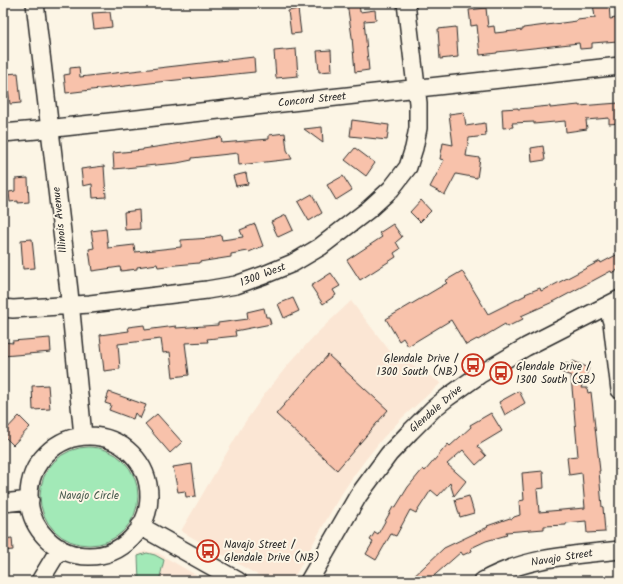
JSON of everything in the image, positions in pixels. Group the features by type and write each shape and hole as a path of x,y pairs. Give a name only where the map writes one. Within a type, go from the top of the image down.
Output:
{"street":[{"name":"Illinois Avenue","path":"35,3 70,305 83,436"},
{"name":"1300 West","path":"3,308 13,309 70,305 207,290 236,285 264,276 293,263 320,247 368,210 391,189 408,167 418,128 418,103 406,3"},
{"name":"Concord Street","path":"3,133 620,66"},
{"path":"614,303 612,322 620,390"},
{"name":"Glendale Drive","path":"309,581 358,496 389,454 433,409 479,375 526,347 614,303"},
{"path":"83,436 103,438 113,441 123,447 138,462 144,472 147,483 147,510 136,533 120,547 100,555 80,555 60,548 43,534 31,509 30,487 36,468 41,460 55,446 73,438 83,436"},
{"path":"3,503 30,500"},
{"path":"140,526 238,581"},
{"path":"40,581 60,548"},
{"name":"Navajo Street","path":"483,581 493,575 538,560 620,550"}],"shaded area":[{"path":"351,301 389,350 441,383 403,417 382,439 366,459 337,501 292,581 268,581 181,531 243,425 264,395 287,366 315,335"},
{"path":"146,551 158,553 206,581 139,581 138,554"}],"green space":[{"name":"Navajo Circle","path":"89,447 108,450 124,461 135,477 138,496 135,515 124,531 108,542 89,545 70,542 54,531 43,515 40,496 43,477 54,461 70,450"},
{"path":"147,553 164,560 159,581 139,581 138,556"}],"building":[{"path":"347,3 359,3 360,12 375,10 376,20 364,21 369,70 355,72"},
{"path":"593,3 609,3 610,19 616,18 618,41 592,43 592,48 580,49 579,43 480,55 477,25 471,26 469,10 486,8 488,27 494,26 495,33 595,18"},
{"path":"298,9 301,33 291,34 288,11"},
{"path":"110,12 112,27 94,29 92,13"},
{"path":"456,27 458,57 440,59 438,29"},
{"path":"296,49 298,76 276,78 274,51"},
{"path":"331,50 332,71 319,72 317,51"},
{"path":"254,57 255,72 66,93 64,75 70,74 70,68 79,67 80,77"},
{"path":"18,73 21,103 10,104 6,74"},
{"path":"619,103 620,123 609,124 609,118 586,120 587,129 566,132 565,121 534,124 534,122 512,123 513,127 503,128 502,109 550,106 550,108"},
{"path":"464,112 466,126 485,123 486,136 469,138 466,156 480,158 477,178 456,174 445,195 430,187 444,160 440,159 443,143 453,145 449,114"},
{"path":"352,120 389,125 387,140 350,136"},
{"path":"322,127 323,143 304,129"},
{"path":"285,133 287,150 292,159 239,165 238,153 192,158 192,160 177,163 114,169 113,153 143,150 221,137 222,143 269,139 269,135"},
{"path":"543,146 545,160 532,162 531,148"},
{"path":"355,148 375,163 366,176 345,160"},
{"path":"104,166 106,197 93,198 92,184 83,186 81,169"},
{"path":"246,173 248,184 236,186 233,176"},
{"path":"343,176 352,190 336,200 327,185"},
{"path":"28,178 29,202 10,202 9,192 15,191 15,179"},
{"path":"312,194 322,213 309,221 298,202"},
{"path":"421,200 431,211 420,222 410,212"},
{"path":"139,210 140,229 125,230 124,212"},
{"path":"286,215 293,230 278,237 271,222"},
{"path":"255,224 263,246 249,252 231,254 231,257 199,263 158,267 157,264 121,271 120,267 92,271 89,249 94,248 91,231 106,229 108,248 134,245 135,252 181,247 181,240 211,238 221,235 222,240 243,237 240,230"},
{"path":"393,224 402,237 396,242 400,249 394,253 396,257 360,280 347,260 382,237 379,233"},
{"path":"32,239 35,268 23,269 21,240"},
{"path":"620,253 620,269 612,273 611,271 555,301 521,316 523,319 507,327 505,324 478,340 477,339 466,345 451,320 408,346 403,338 399,341 386,319 447,283 445,281 462,271 488,314 526,295 525,294 540,288 541,291 600,261 601,263"},
{"path":"331,273 340,286 333,290 336,295 323,304 311,286"},
{"path":"293,298 299,311 284,318 278,304"},
{"path":"264,308 266,317 269,317 271,324 235,331 236,336 207,339 208,342 185,343 189,375 173,377 170,352 163,353 161,339 118,344 120,369 104,371 100,335 129,331 128,327 144,325 145,330 176,326 176,328 218,325 218,323 248,319 247,312"},
{"path":"50,338 51,352 3,356 3,342 13,343 12,341"},
{"path":"328,355 388,410 337,470 276,414"},
{"path":"573,361 589,368 581,388 587,388 588,393 591,392 605,532 587,533 586,521 566,523 566,525 544,526 544,529 506,532 507,535 486,541 471,548 472,551 463,555 461,552 428,581 409,581 444,548 488,527 487,526 510,518 512,519 520,515 519,501 524,500 522,473 543,471 544,488 537,489 539,512 585,508 582,473 569,475 567,457 578,456 571,376 561,372 565,363 571,365"},
{"path":"48,385 50,409 33,410 32,386"},
{"path":"519,391 525,403 505,415 499,402"},
{"path":"109,392 146,405 140,419 135,413 133,419 109,410 111,405 105,403"},
{"path":"491,413 502,431 477,446 486,456 476,465 463,450 447,464 466,481 454,496 450,483 438,496 431,490 416,513 410,510 396,536 391,534 376,560 366,554 373,542 370,540 375,532 378,534 393,507 395,508 408,487 423,469 425,471 448,444 450,446 471,427 470,425"},
{"path":"157,414 182,442 170,453 145,424"},
{"path":"19,416 30,427 13,445 3,435 3,433"},
{"path":"192,464 196,496 186,497 185,491 178,492 173,467"},
{"path":"469,496 474,513 460,517 455,500"},
{"path":"12,538 13,550 3,551 3,539"}],"place":[{"name":"Glendale Drive / 1300 South (NB)","path":"473,365"},
{"name":"Glendale Drive / 1300 South (SB)","path":"501,373"},
{"name":"Navajo Street / Glendale Drive (NB)","path":"208,551"}]}
